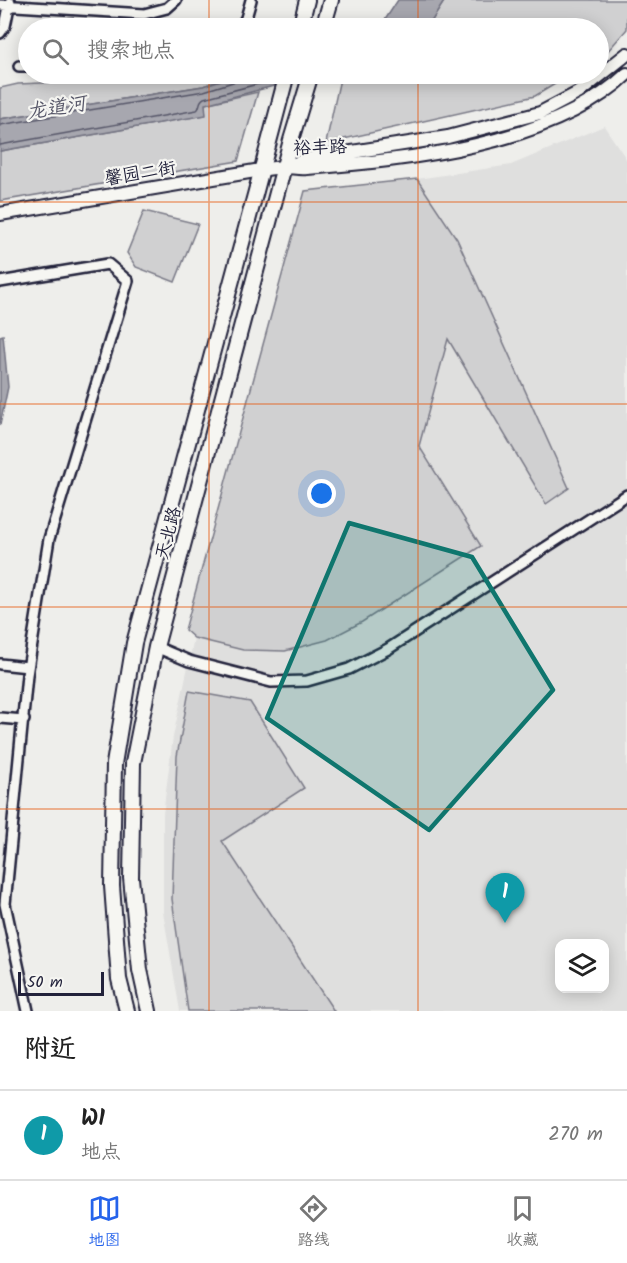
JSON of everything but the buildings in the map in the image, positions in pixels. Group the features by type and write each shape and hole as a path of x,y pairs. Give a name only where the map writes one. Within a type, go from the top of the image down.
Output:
{"main road":[{"path":"303,18 308,0"},
{"path":"326,18 331,0"},
{"name":"天北路","path":"127,1011 119,979 112,886 114,765 134,643 284,84"},
{"name":"天北路","path":"149,1011 140,970 131,878 133,763 156,647 308,84"}],"street":[{"path":"0,33 5,26 7,3 144,14 167,8 176,0"},
{"path":"246,18 251,0"},
{"name":"裕丰路","path":"609,69 627,54"},
{"name":"裕丰路","path":"285,167 304,169 381,161 449,151 502,138 544,125 585,105 627,74"},
{"name":"裕丰路","path":"285,167 307,159 448,137 540,113 579,93 590,84"},
{"name":"馨园二街","path":"0,214 285,167"},
{"path":"0,282 108,264 128,281 49,539 28,667 6,904 28,1011"},
{"path":"156,647 189,662 272,682 307,681 349,669 388,649 627,495"},
{"path":"0,664 28,667"},
{"path":"0,718 24,720"}],"highlighted area":[{"path":"349,523 472,557 553,690 429,830 267,718"}],"shaded area":[{"path":"445,0 627,0 627,29 609,50 609,18 434,18"},
{"path":"18,84 209,84 0,119 0,88"},
{"path":"339,84 555,84 535,96 326,143"},
{"path":"258,92 238,161 0,201 0,151 205,115 205,104"},
{"path":"604,126 627,160 627,1011 180,1011 163,912 163,814 173,737 194,638 243,650 285,651 327,640 362,622 480,546 419,446 448,338 545,503 457,239 417,179 511,165"},
{"path":"417,179 457,239 569,488 546,504 448,339 419,446 481,546 362,622 327,640 285,651 243,650 194,638 185,630 305,191"},
{"path":"144,211 198,224 175,282 136,267 127,253"},
{"path":"189,691 250,702 304,788 222,841 334,1011 188,1011 172,899 177,756"}],"water":[{"path":"398,0 445,0 434,18 386,18"},
{"name":"龙道河","path":"209,84 282,84 205,104 206,115 0,151 0,119"},
{"path":"3,335 8,387 0,425 0,336"}],"place":[{"name":"W1","path":"505,923"}]}
